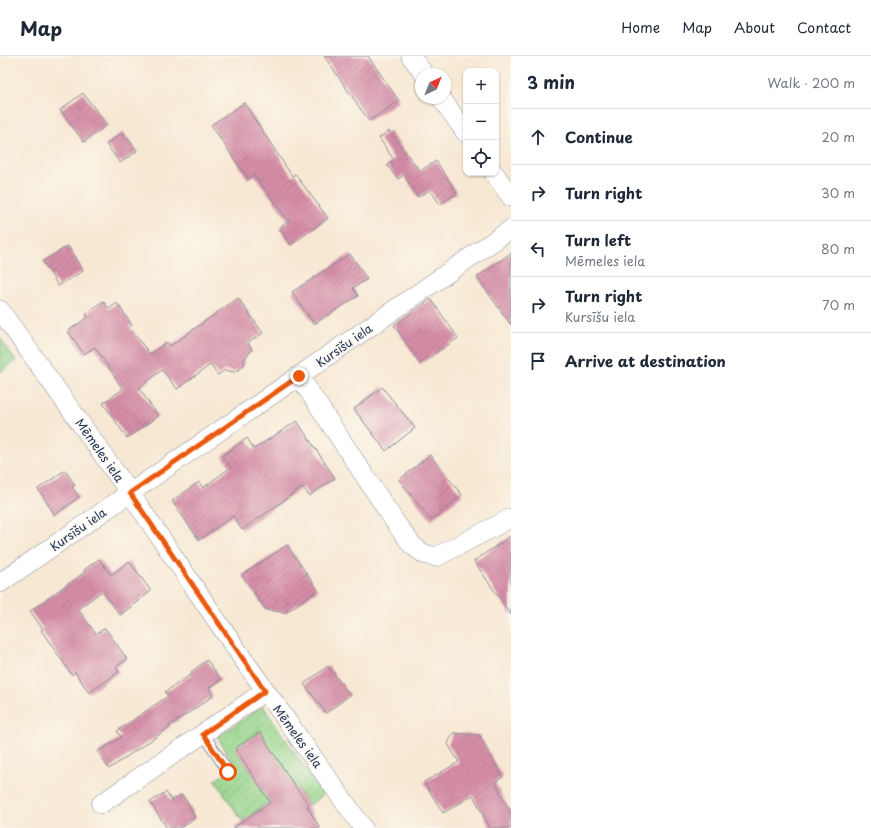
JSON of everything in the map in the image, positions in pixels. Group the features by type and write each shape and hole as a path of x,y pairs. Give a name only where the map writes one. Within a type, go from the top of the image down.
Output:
{"street":[{"path":"411,56 420,68"},
{"path":"445,104 463,129"},
{"path":"496,176 511,197"},
{"name":"Kursīšu iela","path":"0,583 511,229"},
{"name":"Mēmeles iela","path":"0,310 130,493 265,691 363,828"},
{"path":"299,376 397,525 412,545 424,554 436,557 511,518"},
{"path":"101,804 265,691"}],"lane":[{"path":"203,734 228,772"}],"green space":[{"path":"0,338 16,361 0,372"},
{"path":"263,706 323,795 309,805 295,785 242,821 215,780 236,767 217,737"}],"building":[{"path":"324,56 368,56 399,101 369,121"},
{"path":"83,93 107,125 84,142 60,110"},
{"path":"244,103 292,176 295,174 328,218 291,245 279,228 289,221 254,175 248,179 211,125"},
{"path":"389,131 420,171 436,161 457,193 440,204 430,190 418,197 404,175 398,179 387,165 394,160 379,138"},
{"path":"123,132 137,151 120,163 106,144"},
{"path":"68,246 83,271 58,286 43,261"},
{"path":"511,253 511,325 477,277"},
{"path":"350,254 367,279 353,288 358,296 314,324 292,292"},
{"path":"238,298 263,333 248,343 252,350 244,359 244,364 240,369 234,372 225,370 218,375 210,365 177,389 162,370 139,388 158,416 127,438 103,403 123,389 95,347 84,354 68,331 88,317 86,314 103,301 109,309 117,303 132,325 129,327 150,354 167,342 170,346"},
{"path":"431,299 458,338 420,364 394,325"},
{"path":"382,387 415,428 386,451 354,409"},
{"path":"297,421 335,478 309,496 303,487 242,530 233,516 199,540 172,501 199,482 203,488 231,467 222,456 247,438 254,449"},
{"path":"430,455 462,495 431,520 399,480"},
{"path":"65,470 75,485 72,487 79,497 55,515 38,489"},
{"path":"511,536 511,615 474,561"},
{"path":"287,545 318,590 285,613 265,609 242,575"},
{"path":"99,559 111,575 129,561 151,591 120,615 102,591 78,609 96,634 105,628 127,659 116,667 119,672 89,693 75,672 72,675 41,630 43,629 30,611 85,572 84,570"},
{"path":"207,660 221,680 209,688 213,696 109,769 98,752 121,737 117,731 168,696 165,692 192,674 191,672"},
{"path":"328,666 350,695 326,713 304,684"},
{"path":"260,732 294,785 309,805 307,806 320,828 233,828 270,802 235,748"},
{"path":"453,733 479,735 503,777 495,782 511,813 511,828 490,828 473,795 443,813 424,782 459,762 448,744"},
{"path":"166,792 171,800 181,795 183,796 195,818 180,828 167,828 150,802"}],"route":[{"path":"228,772 203,734 265,691 130,493 299,376"}]}
